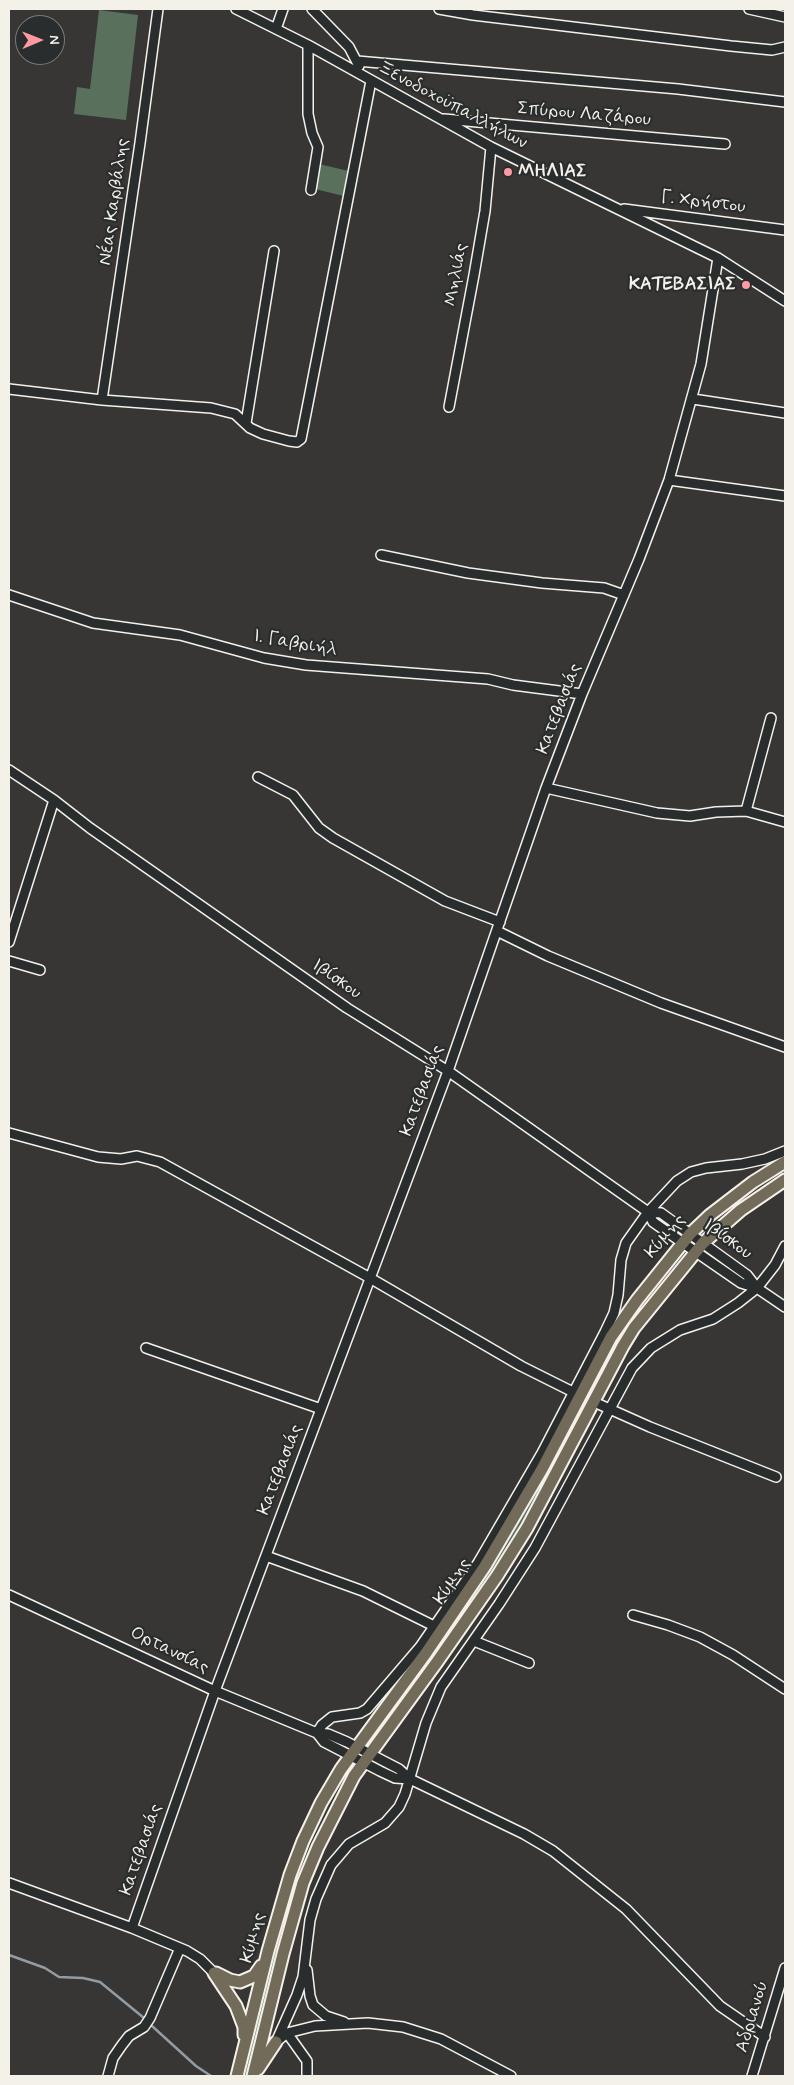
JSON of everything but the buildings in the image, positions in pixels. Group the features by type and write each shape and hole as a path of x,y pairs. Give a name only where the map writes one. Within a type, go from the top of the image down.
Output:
{"main road":[{"name":"Κύμης","path":"237,2076 268,1951 287,1885 303,1841 321,1803 353,1751 426,1652 485,1566 542,1469 610,1337 690,1234 729,1199 785,1162"},
{"name":"Κύμης","path":"253,2076 283,1954 303,1883 334,1811 367,1758 438,1662 497,1576 527,1528 634,1328 699,1247 741,1210 785,1180"},
{"path":"214,1973 235,1982 249,1980 258,1972 268,1951"},
{"path":"214,1973 240,2015 244,2027 244,2048"},
{"path":"253,2076 276,2042"}],"street":[{"name":"Νέας Καρβάλης","path":"102,400 158,9"},
{"name":"Ξενοδοχοϋπαλλήλων","path":"236,9 308,45 491,147 718,258 781,296 785,301"},
{"path":"276,30 283,9"},
{"path":"9,389 102,400 210,408 235,414 263,434 297,442 303,436 367,79 349,46 312,9"},
{"path":"439,9 473,15 731,46 772,50 785,47"},
{"path":"749,9 785,17"},
{"path":"308,45 308,114 312,133 318,146 311,190"},
{"path":"357,60 678,89 785,102"},
{"name":"Σπύρου Λαζάρου","path":"440,119 725,144"},
{"name":"Μηλιάς","path":"449,407 483,220 491,147"},
{"name":"Γ. Χρήστου","path":"617,208 785,230"},
{"path":"246,423 274,251"},
{"name":"Κατεβασιάς","path":"132,1928 215,1691 448,1071 546,788 669,480 693,399 704,347 718,258"},
{"path":"693,399 785,414"},
{"path":"669,480 785,496"},
{"path":"381,555 468,573 604,588 624,595"},
{"name":"Ι. Γαβριήλ","path":"9,595 93,623 180,635 264,658 306,665 488,679 513,685 582,694"},
{"path":"746,811 771,718"},
{"name":"Ιβίσκου","path":"9,770 347,1008 448,1071 648,1212 653,1222 683,1244 699,1247 747,1275 757,1288 785,1307"},
{"path":"258,777 293,795 319,828 333,838 445,901 498,926 548,956 661,1003 785,1046"},
{"path":"546,788 657,813 690,816 746,811 785,822"},
{"path":"9,942 54,800"},
{"path":"9,961 40,970"},
{"path":"9,1132 98,1157 122,1159 137,1156 160,1162 370,1278 521,1366 573,1392"},
{"path":"317,1733 322,1725 332,1717 360,1713 367,1709 420,1647 478,1563 542,1453 614,1313 618,1295 621,1260 626,1243 648,1212 678,1181 691,1172 765,1159 785,1151"},
{"name":"Ιβίσκου","path":"648,1212 661,1213 690,1234 699,1247"},
{"path":"276,2042 298,1995 307,1954 310,1920 316,1899 331,1865 350,1844 376,1828 393,1814 403,1799 433,1703 455,1665 474,1641 535,1548 608,1409 632,1368 651,1348 680,1330 713,1319 757,1288 775,1265 785,1246"},
{"path":"146,1348 321,1409"},
{"path":"594,1402 776,1477"},
{"path":"266,1556 363,1591 434,1626"},
{"name":"Ορτανσίας","path":"9,1595 215,1691 317,1733 324,1742 353,1751 367,1758 395,1778 410,1779 524,1834 553,1851 626,1909 720,2006 765,2037"},
{"path":"633,1615 700,1637 733,1655 785,1689"},
{"path":"474,1641 529,1663"},
{"path":"9,1883 132,1928 180,1948 200,1960 214,1973"},
{"path":"108,2076 113,2058 122,2045 129,2036 144,2027 150,2018 180,1948"},
{"path":"307,1954 310,1996 313,2005 326,2016 349,2023"},
{"name":"Αδριανού","path":"752,2076 785,1968"},
{"path":"276,2042 287,2033 304,2027 349,2023 403,2027 442,2039 512,2076"},
{"path":"287,2033 307,2061 307,2076"}],"green space":[{"path":"99,10 138,15 126,120 74,114 77,87 90,89"},
{"path":"319,164 357,173 352,198 315,189"},
{"path":"601,1364 607,1367 523,1525 451,1634 447,1630 518,1521"},
{"path":"294,1879 299,1881 278,1952 247,2076 242,2076 273,1951"}],"waterway":[{"path":"9,1955 45,1968 59,1977 83,1978 100,1982 144,2018"},
{"path":"152,2026 196,2066 211,2076"}],"place":[{"name":"ΜΗΛΙΑΣ","path":"508,172"},
{"name":"ΚΑΤΕΒΑΣΙΑΣ","path":"746,285"}]}
